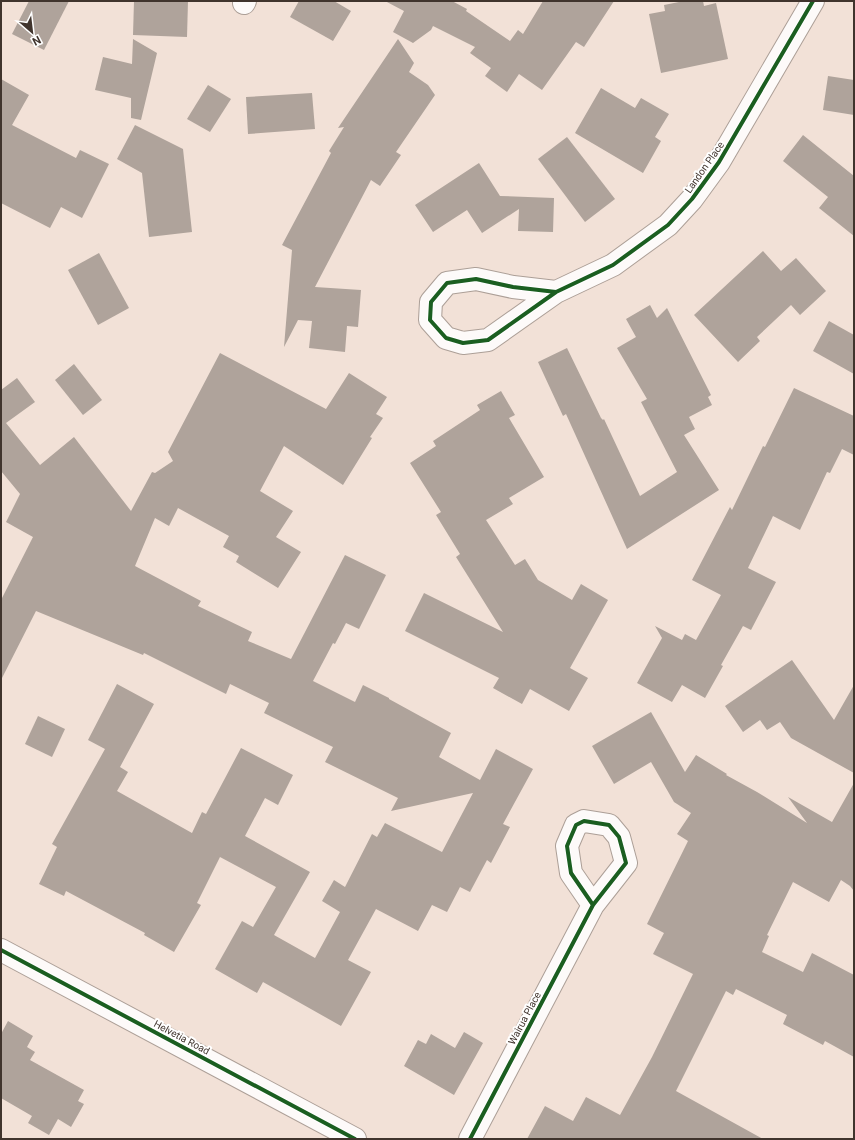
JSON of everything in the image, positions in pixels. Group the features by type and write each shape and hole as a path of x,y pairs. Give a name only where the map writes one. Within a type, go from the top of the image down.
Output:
{"street":[{"name":"Landon Place","path":"556,292 513,287 476,279 447,283 431,302 430,320 446,338 463,343 488,340 556,292 613,265 668,225 692,199 719,162 813,1"},
{"name":"Wairua Place","path":"470,1139 593,905"},
{"name":"Helvetia Road","path":"1,950 355,1139"}],"building":[{"path":"29,1 69,1 44,50 12,34"},
{"path":"134,1 188,1 187,37 133,35"},
{"path":"299,1 334,1 351,11 333,41 290,17"},
{"path":"385,1 452,1 467,9 466,11 510,41 518,30 523,34 543,1 614,1 584,47 576,42 542,90 519,74 507,92 485,76 491,68 470,53 475,47 433,26 431,30 413,43 393,32 404,11"},
{"path":"684,1 703,1 704,6 716,3 728,59 661,73 649,14 665,11 664,5"},
{"path":"133,39 157,53 141,120 131,118 131,98 95,90 103,57 132,64"},
{"path":"398,39 414,63 409,72 428,85 435,95 396,152 401,155 380,186 371,180 315,287 361,290 358,327 347,326 345,352 309,348 312,321 298,320 284,347 292,250 282,245 331,153 329,151 344,127 338,128"},
{"path":"828,76 854,80 854,115 823,110"},
{"path":"1,79 29,95 12,125 76,158 80,150 109,164 82,218 61,207 50,228 1,203"},
{"path":"208,85 231,99 210,132 187,119"},
{"path":"601,88 635,108 641,98 669,114 655,137 661,141 643,173 575,133"},
{"path":"312,93 315,129 248,134 246,97"},
{"path":"135,125 183,149 192,232 149,237 142,173 117,159"},
{"path":"803,135 854,176 854,236 819,208 828,197 783,161"},
{"path":"567,137 615,199 585,222 538,159"},
{"path":"479,163 500,196 554,198 553,232 518,231 519,209 482,233 467,210 433,232 415,205"},
{"path":"763,251 781,271 796,258 826,291 800,315 791,305 757,337 760,341 738,362 694,315"},
{"path":"99,253 129,308 98,325 68,270"},
{"path":"650,305 657,318 667,308 711,395 708,397 712,405 689,417 695,429 684,435 719,490 627,549 566,414 563,416 538,362 567,348 601,418 603,420 604,419 640,496 677,472 641,402 647,399 617,348 636,337 626,319"},
{"path":"829,321 854,335 854,374 813,351"},
{"path":"220,353 326,409 349,373 387,397 376,414 383,418 370,437 372,438 343,485 284,446 260,491 293,511 276,537 301,552 278,588 236,562 239,556 223,547 229,536 178,508 169,526 155,518 135,566 201,601 198,606 252,632 248,641 291,659 345,555 386,575 359,629 346,623 335,644 333,643 313,681 355,702 363,685 451,733 439,757 480,780 496,749 533,769 503,824 510,827 491,863 487,860 470,892 460,887 447,912 432,905 418,931 376,909 348,960 371,972 341,1026 263,982 257,993 215,969 242,921 253,927 276,887 220,857 197,903 201,905 174,952 144,935 145,933 66,891 64,896 39,884 57,847 52,844 105,749 88,740 117,684 154,704 120,767 128,772 117,791 192,833 202,812 206,814 241,748 293,775 278,805 265,798 245,836 310,872 274,935 315,958 340,912 322,901 334,880 345,887 372,834 377,837 385,823 442,852 473,793 391,811 398,798 325,762 333,747 264,713 269,703 230,684 226,694 144,653 143,655 36,611 1,680 1,600 33,537 6,522 20,494 1,471 1,390 17,378 35,402 6,423 40,465 74,437 131,511 152,472 155,473 173,461 168,452"},
{"path":"74,364 102,400 83,415 55,380"},
{"path":"794,388 854,416 854,455 842,449 830,473 827,472 800,530 773,516 748,568 776,582 751,630 743,626 721,665 723,666 705,698 682,685 672,702 637,683 662,638 655,626 682,640 685,634 696,640 721,595 692,580 730,507 732,510 763,446 765,447"},
{"path":"501,391 515,415 509,418 544,477 509,498 513,504 486,520 515,565 525,559 538,580 572,600 581,584 608,600 570,668 588,678 569,711 530,689 522,704 493,688 499,678 405,631 424,593 503,632 456,557 460,554 436,515 441,512 410,463 436,446 433,441 480,410 477,405"},
{"path":"792,660 834,720 854,685 854,773 791,738 780,722 767,730 760,720 743,732 725,706"},
{"path":"651,712 685,772 696,755 727,774 726,775 807,823 788,797 832,822 854,783 854,891 850,886 841,880 829,902 793,882 767,935 769,936 762,952 803,972 812,953 854,975 854,1057 825,1041 823,1045 783,1024 787,1015 736,989 733,995 726,991 676,1091 763,1139 527,1139 545,1106 573,1121 586,1097 620,1115 652,1057 693,974 653,954 664,933 647,924 688,841 677,834 691,813 674,802 651,762 614,784 592,746"},
{"path":"38,716 65,729 52,757 25,744"},
{"path":"8,1021 33,1036 27,1047 35,1052 30,1060 84,1090 78,1101 84,1104 71,1127 58,1119 49,1135 28,1123 32,1116 1,1098 1,1034"},
{"path":"464,1032 483,1043 454,1095 404,1066 418,1040 426,1044 431,1034 455,1048"}],"cycle path":[{"path":"556,292 513,287 476,279 447,283 431,302 430,320 446,338 463,343 488,340 556,292 613,265 668,225 692,199 719,162 813,1"},
{"path":"470,1139 593,905 626,863 619,837 609,825 584,821 576,825 567,846 571,873 593,905"},
{"path":"1,950 355,1139"}]}
